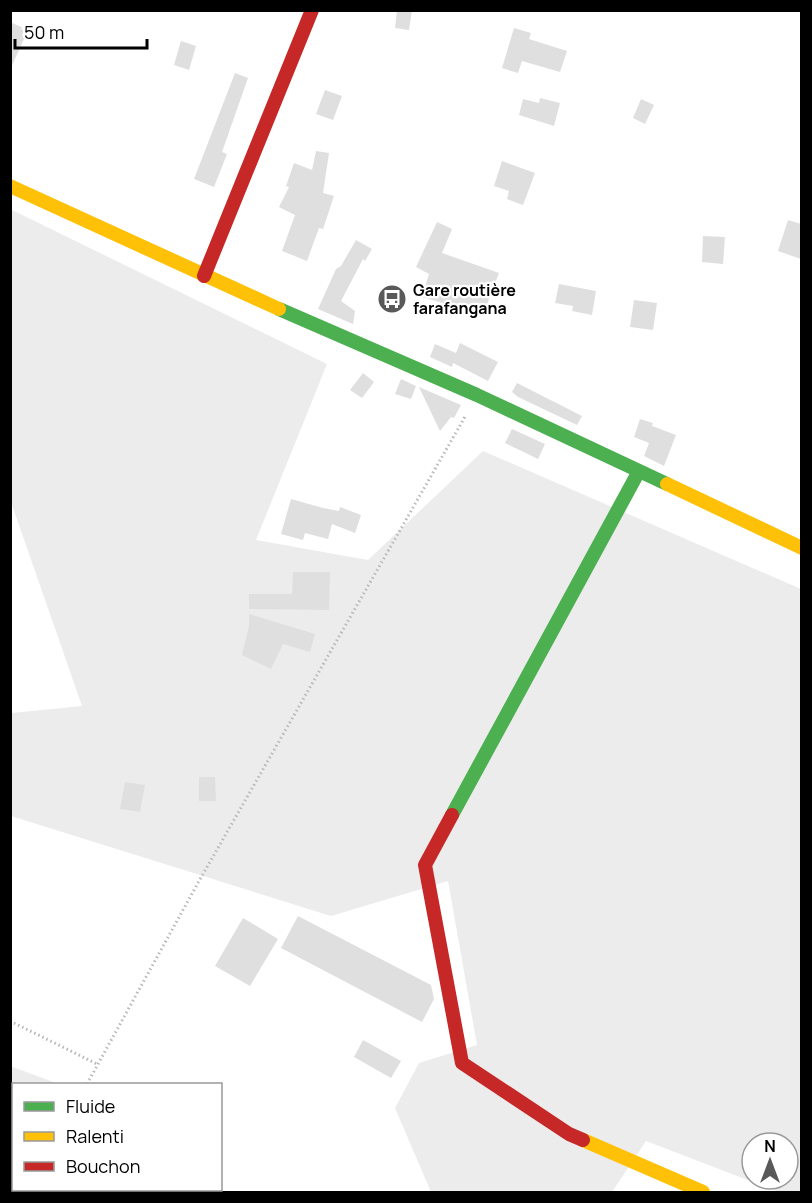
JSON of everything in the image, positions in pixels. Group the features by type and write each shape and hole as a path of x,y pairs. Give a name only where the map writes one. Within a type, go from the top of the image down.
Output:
{"street":[{"path":"204,276 312,10"},
{"path":"10,186 204,276 477,395 801,548"},
{"path":"639,471 425,865 462,1063 569,1134 703,1192"}],"path":[{"path":"88,1083 205,871 477,395"},
{"path":"10,1020 98,1065"}],"shaded area":[{"path":"10,209 327,364 256,540 368,560 483,451 801,589 801,1192 776,1191 800,1191 800,1131 740,1131 740,1177 646,1141 612,1192 431,1192 395,1108 419,1063 477,1045 448,881 331,916 11,816 11,713 82,706 11,502"},
{"path":"10,1066 56,1083 12,1083 12,1191 82,1191 11,1192"}],"building":[{"path":"397,10 412,10 409,30 395,28"},
{"path":"10,22 28,30 10,70"},
{"path":"514,28 531,33 529,39 567,51 560,72 522,61 518,73 502,68"},
{"path":"181,41 196,46 189,70 174,65"},
{"path":"235,73 248,78 222,152 227,154 214,187 194,179"},
{"path":"325,90 342,96 333,120 316,114"},
{"path":"540,98 560,103 554,126 519,115 523,99 539,103"},
{"path":"641,99 654,105 645,124 633,118"},
{"path":"316,151 329,153 323,193 334,196 323,229 319,228 307,261 282,251 295,215 279,207 289,187 286,186 294,163 312,170"},
{"path":"502,161 535,173 523,205 507,199 509,191 494,186"},
{"path":"788,220 801,224 801,259 778,251"},
{"path":"437,222 452,229 442,253 499,273 483,315 422,297 429,274 416,267"},
{"path":"703,236 725,237 723,264 702,262"},
{"path":"356,240 372,249 365,261 363,259 341,301 355,311 353,324 318,309 336,269 341,266"},
{"path":"559,284 596,291 592,315 572,311 573,306 555,303"},
{"path":"634,300 657,303 653,330 630,327"},
{"path":"460,343 498,362 488,381 453,363 452,367 430,357 435,344 456,353"},
{"path":"363,373 374,382 362,398 350,390"},
{"path":"401,379 416,386 411,399 395,394"},
{"path":"517,383 582,416 577,425 518,397 512,392"},
{"path":"419,387 461,405 454,418 451,417 440,431"},
{"path":"640,419 676,435 664,466 644,456 649,443 634,437"},
{"path":"512,429 545,444 538,459 505,443"},
{"path":"291,499 339,511 340,507 361,515 355,533 332,524 328,539 305,533 303,540 281,534"},
{"path":"293,572 330,572 329,610 249,609 249,594 292,594"},
{"path":"249,614 315,634 310,652 283,644 271,669 242,655 249,626"},
{"path":"199,777 215,777 216,801 199,801"},
{"path":"125,782 145,785 140,812 120,809"},
{"path":"298,916 431,985 434,999 422,1022 281,948"},
{"path":"243,918 278,939 250,986 215,966"},
{"path":"363,1040 401,1061 391,1078 354,1057"}],"traffic: fast":[{"path":"279,309 477,395 667,484"},
{"path":"452,815 639,471"}],"traffic: slow":[{"path":"10,186 279,309"},
{"path":"667,484 802,548"},
{"path":"583,1140 703,1192"}],"traffic: jam":[{"path":"204,276 312,10"},
{"path":"452,815 425,865 462,1063 569,1134 583,1140"}],"place":[{"name":"Gare routière farafangana","path":"392,299"}]}
